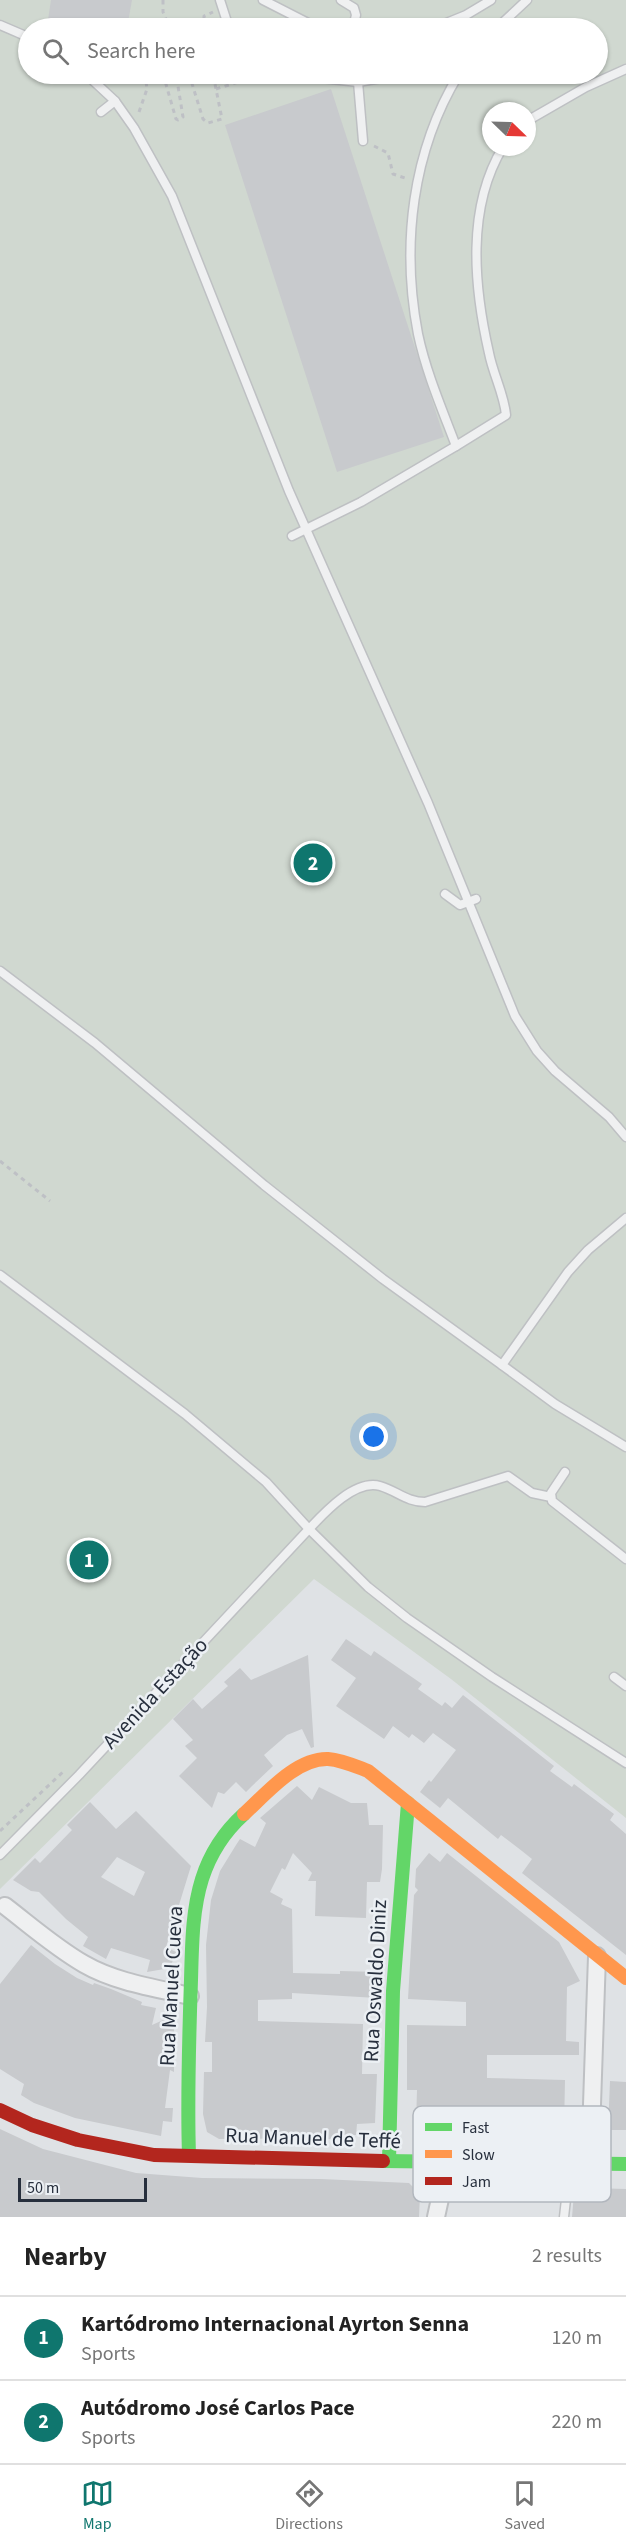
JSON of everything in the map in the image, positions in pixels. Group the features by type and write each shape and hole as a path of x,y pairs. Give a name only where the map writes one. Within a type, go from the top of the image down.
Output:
{"street":[{"name":"Rua Manuel Cueva","path":"189,2155 187,2096 195,1902 215,1849 230,1827 288,1774 309,1762 325,1758 345,1760 368,1771 626,1978"},
{"name":"Rua Oswaldo Diniz","path":"389,2161 393,1991 408,1803"},
{"path":"5,1906 50,1942 85,1965 141,1985 190,1996"},
{"path":"592,2106 597,1956"},
{"name":"Rua Manuel de Teffé","path":"2,2109 32,2125 78,2140 154,2155 413,2162"},
{"path":"436,2217 439,2202"}],"lane":[{"path":"220,0 226,18"},
{"path":"263,0 298,18"},
{"path":"341,0 354,8 355,18"},
{"path":"459,18 491,0"},
{"path":"508,18 527,0"},
{"path":"0,25 18,33"},
{"path":"608,77 626,69"},
{"path":"97,84 115,101 134,128 172,196 306,529 472,900 515,1016 527,1038 555,1071 593,1102 626,1137"},
{"path":"358,84 363,141"},
{"path":"453,84 443,102 421,165 410,233 410,263 418,334 456,446"},
{"path":"536,116 593,84"},
{"path":"101,112 115,101"},
{"path":"292,536 361,502 500,421 506,415 489,354 476,277 479,221 493,168 499,156"},
{"path":"445,894 457,905 472,900"},
{"path":"0,971 95,1043 264,1185 383,1279 572,1415 626,1447"},
{"path":"502,1365 568,1272 588,1250 626,1218"},
{"path":"0,1275 185,1414 266,1482 368,1587 407,1618 492,1677 626,1763"},
{"path":"565,1472 551,1497 556,1504 626,1559"},
{"name":"Avenida Estação","path":"0,1855 87,1766 329,1507 355,1490 371,1485 380,1486 410,1501 425,1502 508,1476 532,1493 551,1497"},
{"path":"614,1677 626,1686"},
{"path":"564,2217 566,2202"}],"path":[{"path":"163,0 166,18"},
{"path":"134,128 147,89 146,84"},
{"path":"166,84 178,120 183,117 178,84"},
{"path":"192,84 203,119 208,123 222,119 215,84"},
{"path":"216,89 232,84"},
{"path":"363,141 387,152 393,174 410,180"},
{"path":"0,1161 50,1201"}],"shaded area":[{"path":"0,0 626,0 626,1818 451,1679 314,1579 0,1889"}],"building":[{"path":"51,0 132,0 129,18 48,18"},
{"path":"331,89 444,437 337,472 225,125"},
{"path":"346,1639 371,1656 374,1651 422,1684 418,1689 442,1706 445,1702 452,1708 463,1695 554,1766 550,1771 572,1787 574,1784 614,1814 610,1820 626,1834 626,1955 522,1873 532,1859 522,1851 501,1835 498,1839 448,1798 440,1808 420,1792 429,1780 431,1782 456,1750 433,1733 424,1743 412,1734 409,1738 393,1726 384,1739 336,1706 356,1678 331,1660"},
{"path":"308,1655 314,1747 311,1748 302,1729 287,1735 264,1755 273,1766 246,1792 236,1782 224,1794 218,1792 212,1808 179,1776 197,1758 185,1746 193,1740 173,1719 193,1699 202,1709 228,1686 224,1682 240,1668 251,1680"},
{"path":"297,1786 312,1800 319,1787 351,1803 367,1803 369,1825 383,1825 380,1882 367,1882 366,1918 315,1916 316,1881 308,1881 312,1873 293,1853 285,1870 282,1868 270,1892 283,1899 281,1904 292,1909 293,1973 378,1972 377,1998 292,1993 292,1999 258,2000 258,2021 363,2024 362,2074 377,2074 375,2123 357,2124 356,2135 341,2135 341,2140 219,2139 207,2132 203,2114 204,2072 212,2072 212,2042 205,2042 206,1945 211,1900 220,1871 240,1839 255,1847 266,1823 260,1818"},
{"path":"90,1802 116,1829 136,1811 191,1866 166,1947 176,1952 170,1968 147,1972 150,1960 111,1948 106,1959 83,1946 88,1937 39,1892 31,1891 13,1880 35,1858 40,1863 72,1830 67,1825","holes":["117,1857 145,1872 134,1896 101,1877"]},
{"path":"429,1853 440,1862 447,1853 559,1942 580,1981 567,1987 566,2041 579,2042 579,2055 487,2055 487,2078 565,2080 564,2106 417,2106 417,2090 407,2090 407,2025 466,2026 466,2002 408,1999 414,1895 418,1890 415,1887 416,1869"},
{"path":"31,1945 77,1978 142,2002 141,2005 156,2008 152,2025 170,2017 174,2024 174,2072 170,2070 165,2108 173,2108 172,2122 163,2121 161,2136 75,2118 34,2103 21,2095 24,2084 0,2069 0,1984"},
{"path":"610,2081 626,2082 626,2130 611,2130 611,2106 609,2106"},
{"path":"0,2129 43,2149 136,2173 202,2178 321,2179 409,2183 413,2187 413,2202 420,2202 419,2217 0,2217"},
{"path":"611,2189 626,2189 626,2217 572,2217 573,2202 611,2202"}],"traffic: fast":[{"path":"389,2161 393,1991 408,1803"},
{"path":"189,2155 188,2089 194,1916 202,1879 209,1861 224,1836 244,1814"},
{"path":"383,2161 413,2161"},
{"path":"611,2164 626,2164"}],"traffic: slow":[{"path":"244,1814 282,1779 304,1764 328,1759 368,1771 626,1978"}],"traffic: jam":[{"path":"0,2110 32,2125 78,2140 154,2155 383,2161"}],"place":[{"name":"Autódromo José Carlos Pace","path":"313,863"},
{"name":"Kartódromo Internacional Ayrton Senna","path":"89,1560"}]}
